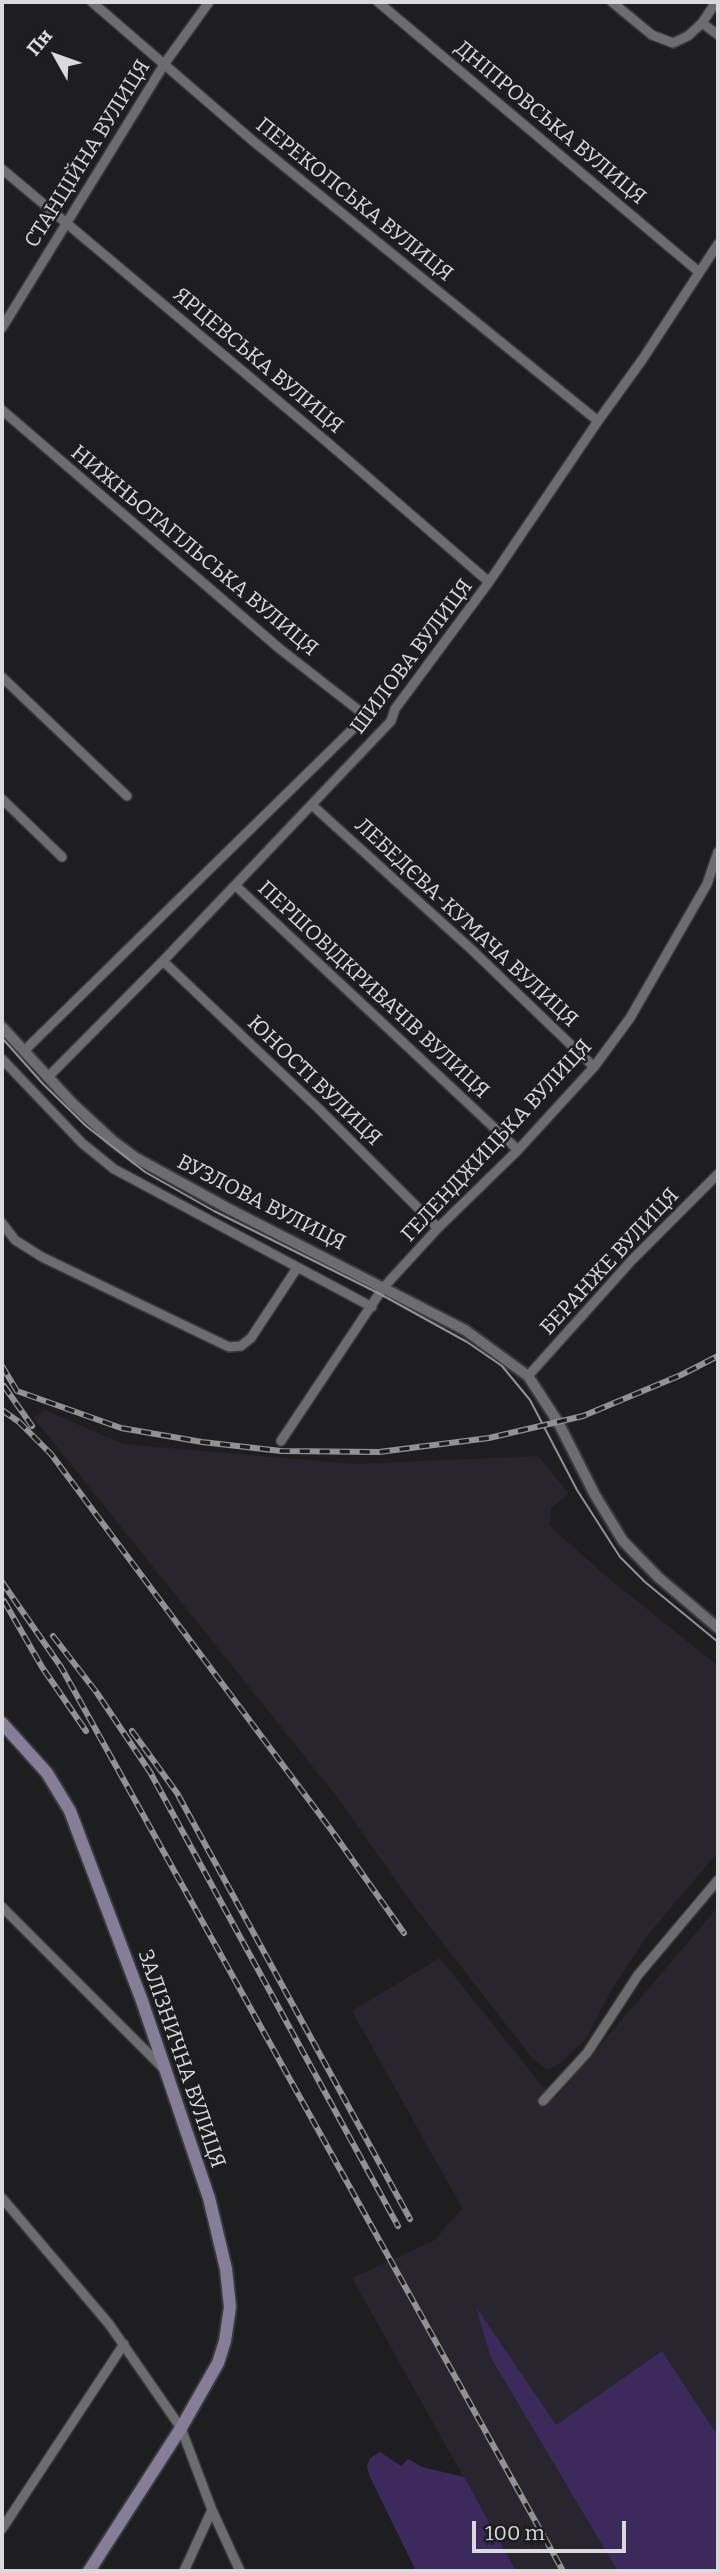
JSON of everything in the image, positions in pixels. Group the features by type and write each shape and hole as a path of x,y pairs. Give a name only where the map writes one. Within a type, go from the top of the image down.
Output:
{"main road":[{"name":"ЗАЛІЗНИЧНА ВУЛИЦЯ","path":"2,1723 47,1773 70,1811 142,2001 209,2198 226,2269 230,2307 218,2363 89,2571"}],"street":[{"name":"ПЕРЕКОПСЬКА ВУЛИЦЯ","path":"92,2 253,141 597,421"},
{"name":"СТАНЦІЙНА ВУЛИЦЯ","path":"2,328 165,63 209,2"},
{"name":"ДНІПРОВСЬКА ВУЛИЦЯ","path":"378,2 699,272"},
{"path":"611,2 652,35 673,43 688,36 702,23 716,2"},
{"path":"702,23 718,35"},
{"name":"ЯРЦЕВСЬКА ВУЛИЦЯ","path":"2,169 489,582"},
{"name":"ШИЛОВА ВУЛИЦЯ","path":"49,1076 163,961 391,721 395,709 489,582 597,421 642,360 718,244"},
{"name":"НИЖНЬОТАГІЛЬСЬКА ВУЛИЦЯ","path":"2,410 280,649 366,716"},
{"path":"2,677 127,796"},
{"name":"ШИЛОВА ВУЛИЦЯ","path":"24,1051 366,716"},
{"path":"2,799 62,857"},
{"name":"ЛЕБЕДЄВА-КУМАЧА ВУЛИЦЯ","path":"312,805 471,949 594,1068"},
{"name":"ГЕЛЕНДЖИЦЬКА ВУЛИЦЯ","path":"281,1441 383,1288 594,1068 631,1018 707,884 718,852"},
{"name":"ПЕРШОВІДКРИВАЧІВ ВУЛИЦЯ","path":"235,885 518,1150"},
{"name":"ЮНОСТІ ВУЛИЦЯ","path":"163,961 318,1108 438,1228"},
{"name":"ВУЗЛОВА ВУЛИЦЯ","path":"2,1028 72,1103 113,1141 148,1166 465,1330 528,1376"},
{"path":"2,1059 82,1143 114,1169 372,1307"},
{"name":"БЕРАНЖЕ ВУЛИЦЯ","path":"528,1376 632,1260 718,1174"},
{"path":"2,1223 15,1240 41,1257 229,1347 241,1346 251,1338 298,1268"},
{"path":"528,1376 558,1422 594,1495 623,1541 638,1559 718,1628"},
{"path":"543,2101 587,2053 638,1975 718,1881"},
{"path":"2,1907 164,2069"},
{"path":"2,2198 124,2344 180,2428 212,2510 240,2571"},
{"path":"2,2529 124,2344"},
{"path":"184,2571 212,2510"}],"shaded area":[{"path":"45,1410 123,1444 355,1464 538,1456 569,1494 551,1508 549,1525 606,1576 718,1666 718,1852 647,1936 609,1994 586,2039 561,2063 547,2070 532,2058 414,1906 337,1797 34,1418"},
{"path":"718,1907 718,2436 662,2351 556,2426 477,2310 618,2571 516,2571 352,2278 435,2240 462,2208 352,2011 440,1958 544,2088 556,2097"},
{"path":"476,2307 556,2425 662,2351 718,2436 718,2571 618,2571 491,2358"},
{"path":"380,2452 401,2466 408,2459 422,2467 464,2477 516,2571 416,2571 369,2475 367,2466 370,2458"}],"tram line":[{"path":"2,1038 43,1084 86,1126 145,1172 214,1211 380,1294 467,1342 502,1366 530,1400 577,1490 620,1557 645,1582 718,1642"}],"railway":[{"path":"2,1366 17,1391 121,1428 202,1442 281,1451 379,1452 489,1438 583,1416 681,1375 718,1356"},
{"path":"4,1386 32,1426"},
{"path":"2,1410 19,1422 51,1454 332,1831 404,1933"},
{"path":"2,1582 61,1667 563,2571"},
{"path":"4,1601 42,1667 86,1731"},
{"path":"53,1636 97,1693 150,1772 398,2226"},
{"path":"132,1731 177,1793 410,2219"}]}
